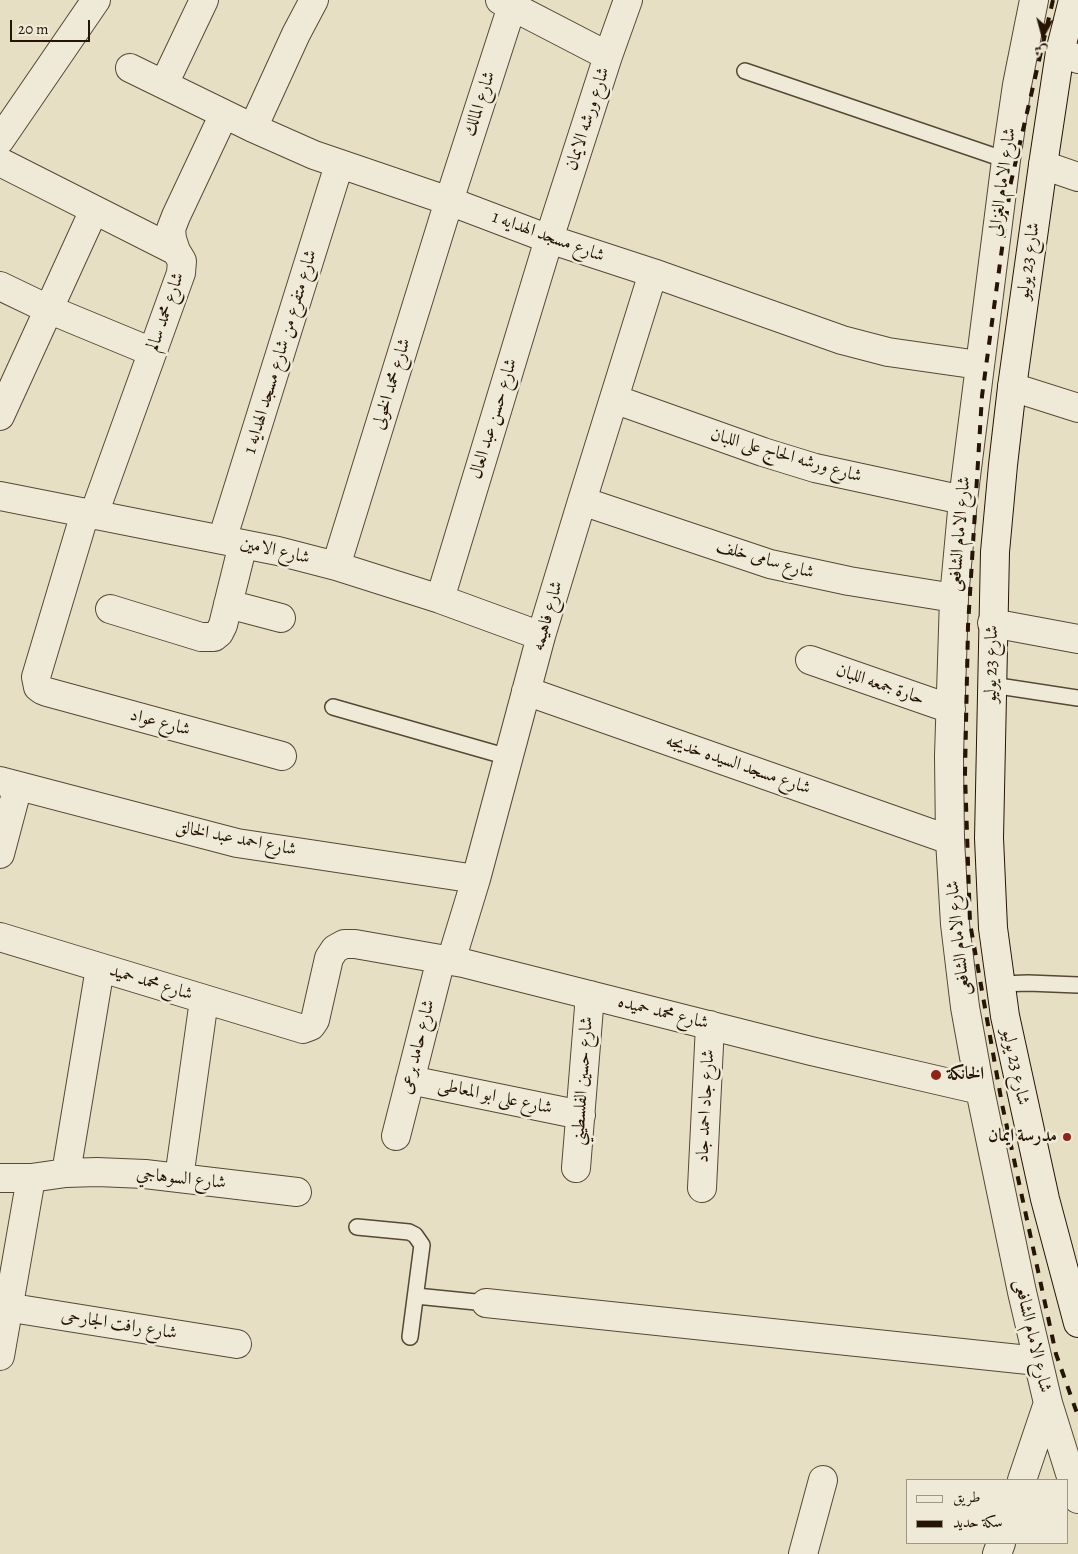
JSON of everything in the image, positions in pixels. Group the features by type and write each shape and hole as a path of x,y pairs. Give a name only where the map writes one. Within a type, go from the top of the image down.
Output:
{"street":[{"path":"164,84 204,0"},
{"path":"253,128 296,34 314,0"},
{"name":"شارع ورشه الايمان","path":"549,239 628,0"},
{"name":"شارع الامام الغزالى","path":"979,365 1017,85 1034,0"},
{"name":"شارع 23 يوليو","path":"1072,0 1069,56 1043,165 1012,388 995,552 992,623 989,838 993,928 1005,1016 1047,1208 1078,1324"},
{"path":"506,3 608,56"},
{"name":"شارع المالك","path":"449,201 506,3"},
{"path":"0,140 85,5"},
{"name":"شارع مسجد الهدايه 1","path":"130,68 253,128 339,165 449,201 549,239 653,273 842,340 888,352 979,365"},
{"name":"شارع محمد سالم","path":"38,687 36,677 89,514 181,273 182,261 172,240 172,229 176,216 224,114"},
{"path":"0,162 176,251"},
{"name":"شارع متفرع من شارع مسجد الهدايه 1","path":"110,610 201,637 214,637 219,633 228,604 233,542 339,165"},
{"path":"1043,165 1078,177"},
{"name":"شارع محمد الخولى","path":"336,566 449,201"},
{"path":"0,416 94,210"},
{"name":"شارع حسن عبد العال","path":"440,599 549,239"},
{"name":"شارع فاهيمه","path":"446,960 476,879 541,636 653,273"},
{"path":"0,286 48,309 152,352"},
{"name":"شارع الامام الشافعى","path":"979,365 962,500 954,598 950,840 955,924 980,1090 1048,1403 1078,1500"},
{"path":"1012,388 1078,408"},
{"name":"شارع ورشه الحاج على اللبان","path":"614,399 763,452 815,468 962,500"},
{"name":"شارع الامين","path":"0,496 278,551 336,566 440,599 541,636"},
{"name":"شارع سامى خلف","path":"582,501 770,564 849,581 954,598"},
{"path":"228,604 281,618"},
{"path":"992,623 1078,640"},
{"name":"حارة جمعه اللبان","path":"810,660 951,709"},
{"name":"شارع عواد","path":"38,687 47,692 282,756"},
{"name":"شارع مسجد السيده خديجه","path":"526,691 950,840"},
{"path":"0,854 9,783"},
{"name":"شارع احمد عبد الخالق","path":"9,783 237,843 476,879"},
{"name":"شارع محمد حميد","path":"1,944 100,968 303,1029"},
{"name":"شارع محمد حميده","path":"303,1029 311,1026 315,1020 329,958 335,949 344,944 355,944 446,960 980,1090"},
{"name":"شارع حامد برعى","path":"396,1136 410,1080 446,960"},
{"path":"66,1173 100,968"},
{"name":"شارع حسين الفلسطيني","path":"576,1168 590,995"},
{"path":"179,1178 204,1000"},
{"name":"شارع جاد احمد جاد","path":"702,1188 710,1025"},
{"name":"شارع على ابو المعاطى","path":"410,1080 580,1115"},
{"name":"شارع السوهاجي","path":"0,1178 32,1178 66,1173 107,1172 145,1174 297,1192"},
{"path":"0,1356 5,1307 32,1178"},
{"path":"486,1303 1038,1361"},
{"name":"شارع رافت الجارحى","path":"5,1307 237,1344"},
{"path":"1022,1479 1048,1403"},
{"path":"803,1554 823,1480"}],"lane":[{"path":"745,71 1006,160"},
{"path":"992,685 1078,698"},
{"path":"333,707 508,757"},
{"path":"1000,984 1078,985"},
{"path":"357,1227 409,1232 419,1239 422,1245 410,1337"},
{"path":"416,1296 486,1303"}],"railway":[{"path":"1053,0 1011,182 982,396 968,626 965,774 970,923 1002,1104 1056,1354 1078,1416"}],"place":[{"name":"الخانكة","path":"936,1075"},
{"name":"مدرسة ايمان","path":"1067,1137"}]}
